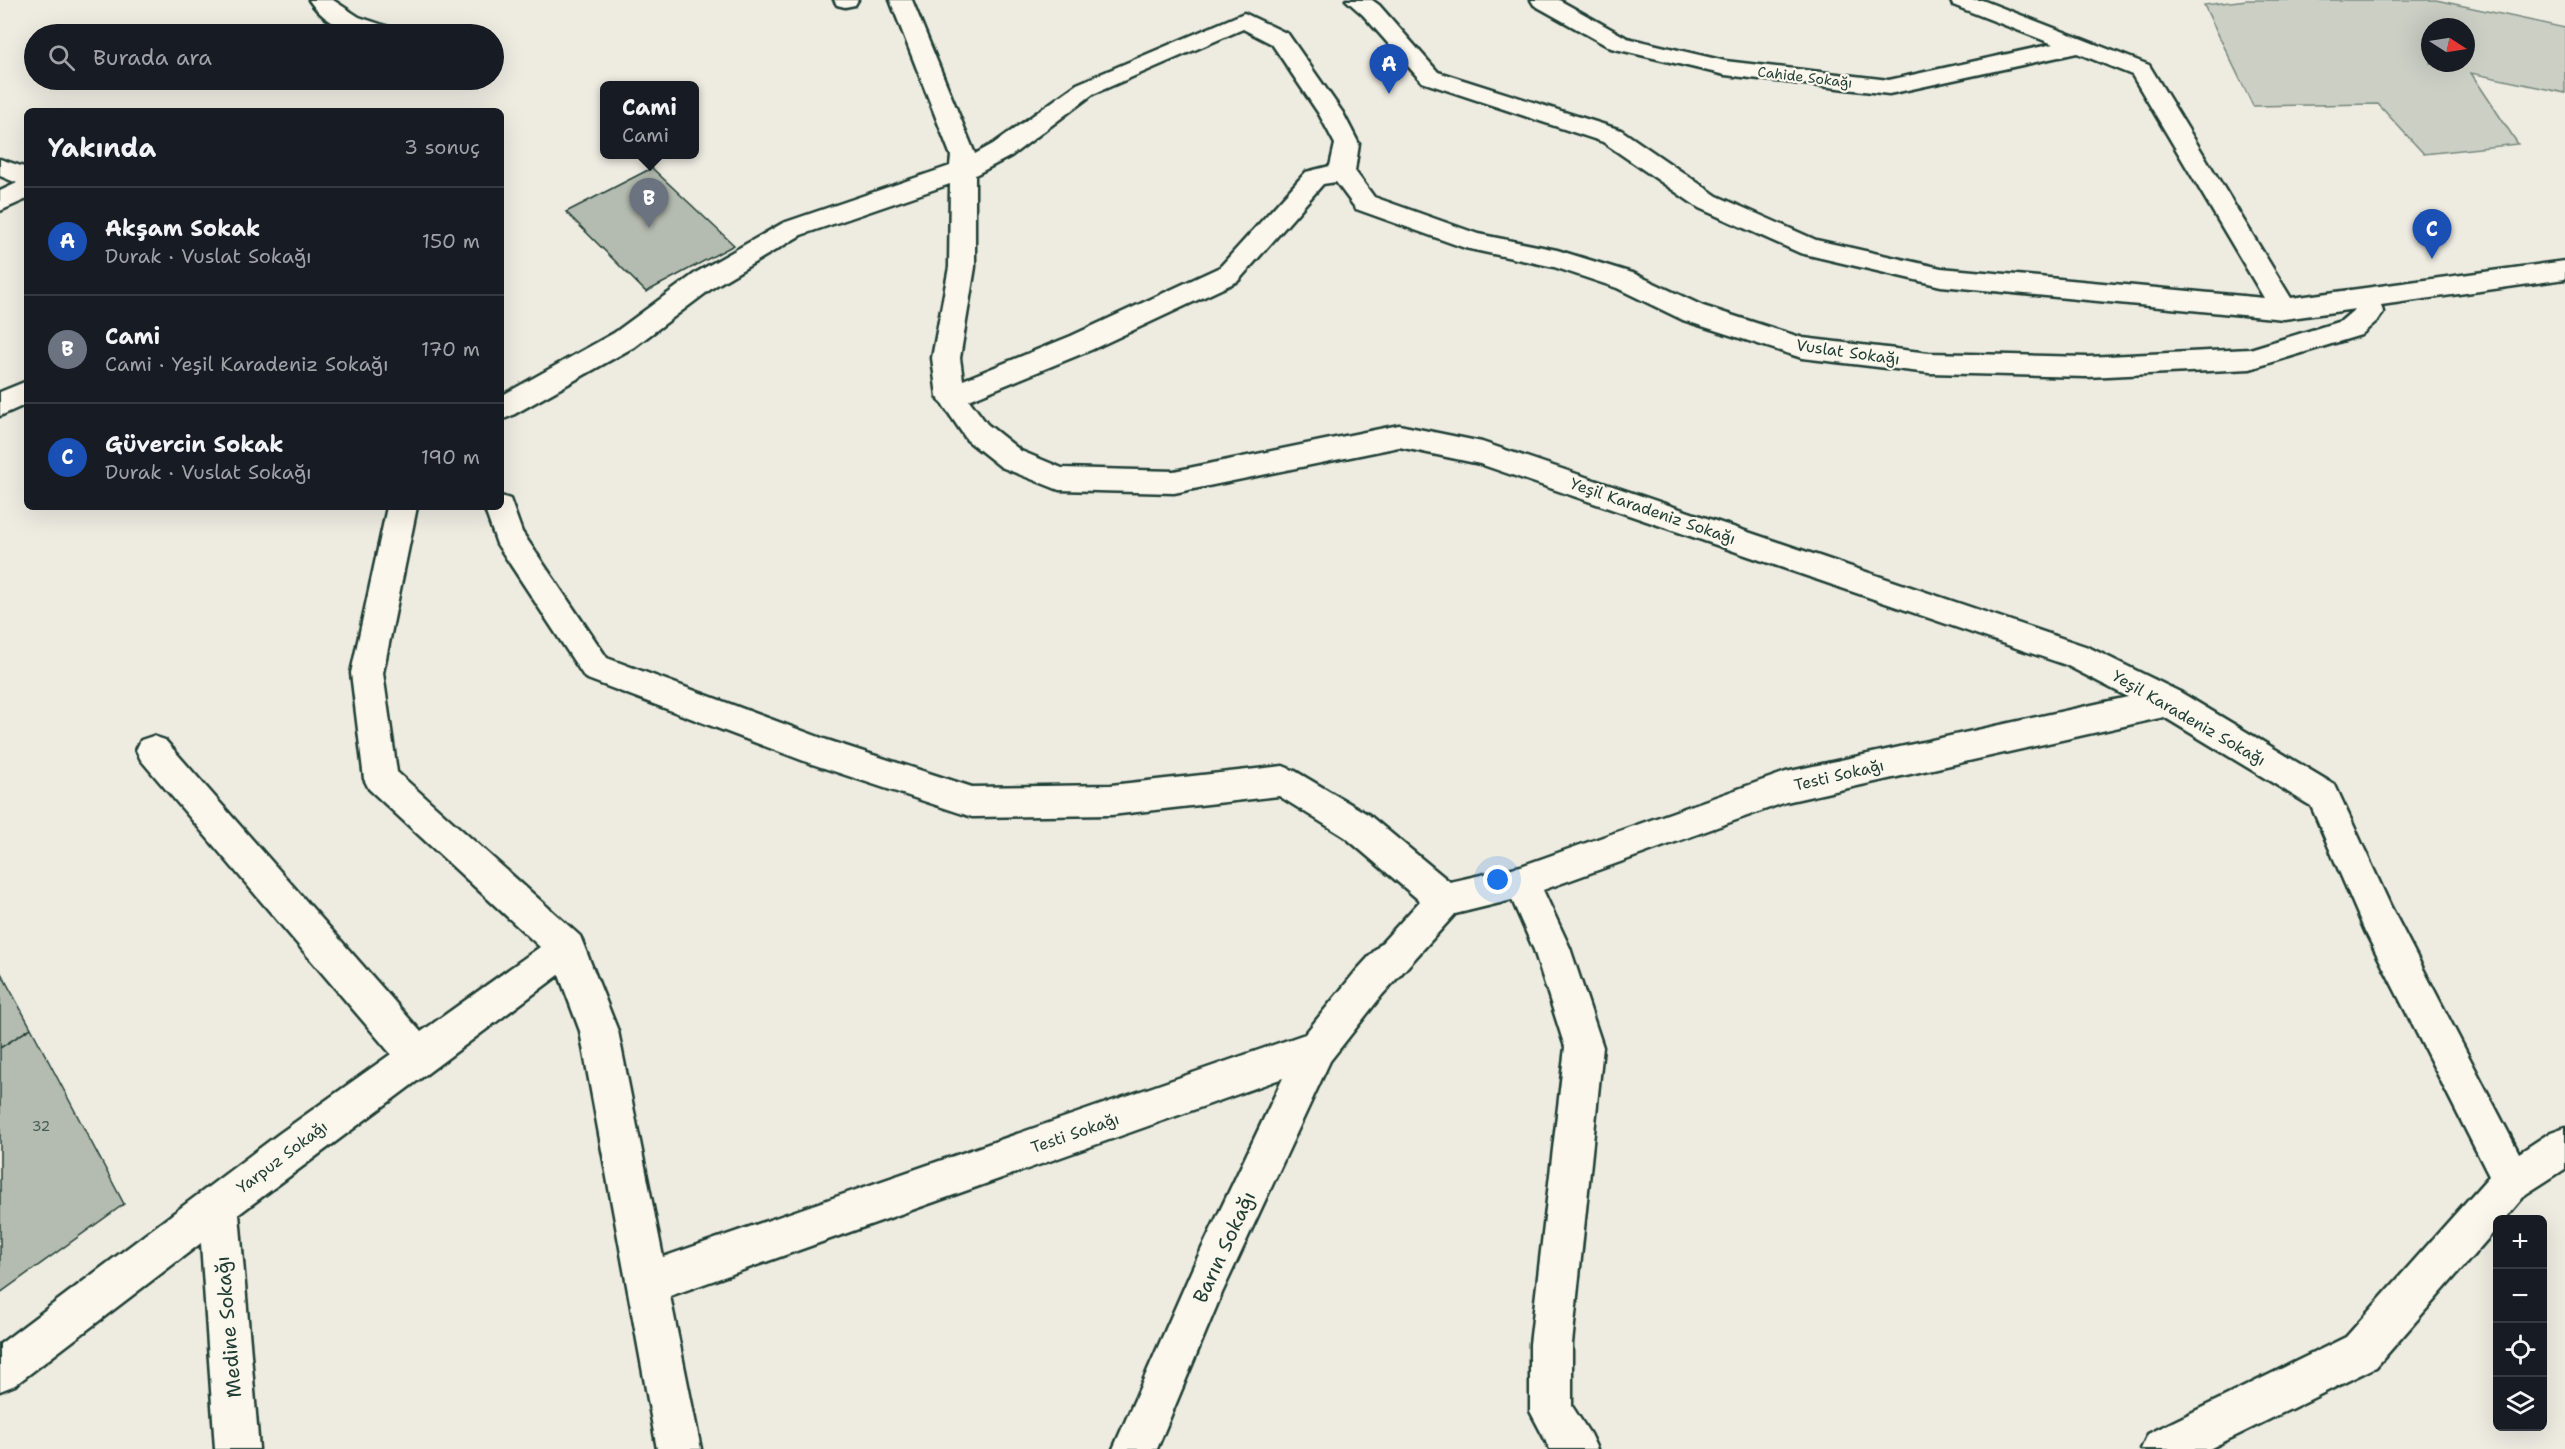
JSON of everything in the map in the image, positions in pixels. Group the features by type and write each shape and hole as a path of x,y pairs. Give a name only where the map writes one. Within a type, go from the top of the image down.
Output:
{"street":[{"path":"320,0 331,13 353,24"},
{"name":"Yeşil Karadeniz Sokağı","path":"901,0 963,156 962,267 946,358 951,396 977,432 1011,459 1059,478 1174,482 1399,436 1482,453 2077,656 2168,702 2323,796 2378,919 2512,1180"},
{"path":"1357,0 1371,10 1430,77 1612,136 1708,202 1809,247 1941,277 2283,309 2565,270"},
{"name":"Cahide Sokağı","path":"1542,0 1619,44 1725,68 1889,87 2078,46"},
{"path":"1961,0 2141,70 2283,309"},
{"path":"504,407 624,340 706,279 792,229 963,171 1002,150 1086,89 1244,20 1280,39 1331,113 1347,144 1342,172 1315,178 1229,274 1081,343 951,396"},
{"path":"0,167 24,176"},
{"name":"Vuslat Sokağı","path":"1342,172 1365,203 1474,242 1557,259 1626,280 1693,314 1802,348 1940,363 2087,366 2250,359 2351,328 2369,312 2366,298"},
{"path":"0,202 24,190"},
{"path":"0,405 24,393"},
{"path":"401,510 367,673 381,779 567,948 599,1031 680,1449"},
{"path":"500,510 508,536 596,668 824,753 972,802 1111,800 1283,781 1357,826 1445,900 1369,983 1317,1048"},
{"name":"Testi Sokağı","path":"1445,900 1521,882 1786,787 2168,702"},
{"path":"153,750 417,1057"},
{"path":"1521,882 1552,948 1584,1047 1551,1344 1551,1411 1575,1449"},
{"name":"Yarpuz Sokağı","path":"0,1370 417,1057 567,948"},
{"name":"Testi Sokağı","path":"648,1283 1317,1048"},
{"name":"Barın Sokağı","path":"1135,1449 1208,1279 1317,1048"},
{"path":"2163,1449 2361,1352 2512,1180 2565,1146"},
{"name":"Medine Sokağı","path":"218,1206 237,1449"}],"shaded area":[{"path":"2247,0 2436,0 2565,28 2565,93 2471,73 2518,144 2424,154 2378,104 2253,106 2204,5"}],"building":[{"path":"652,168 734,245 646,292 566,212"},
{"path":"0,971 31,1028 0,1048"},
{"path":"31,1028 124,1204 0,1293 0,1048"}],"place":[{"name":"Akşam Sokak","path":"1389,94"},
{"name":"Cami","path":"649,228"},
{"name":"Güvercin Sokak","path":"2432,259"}]}
